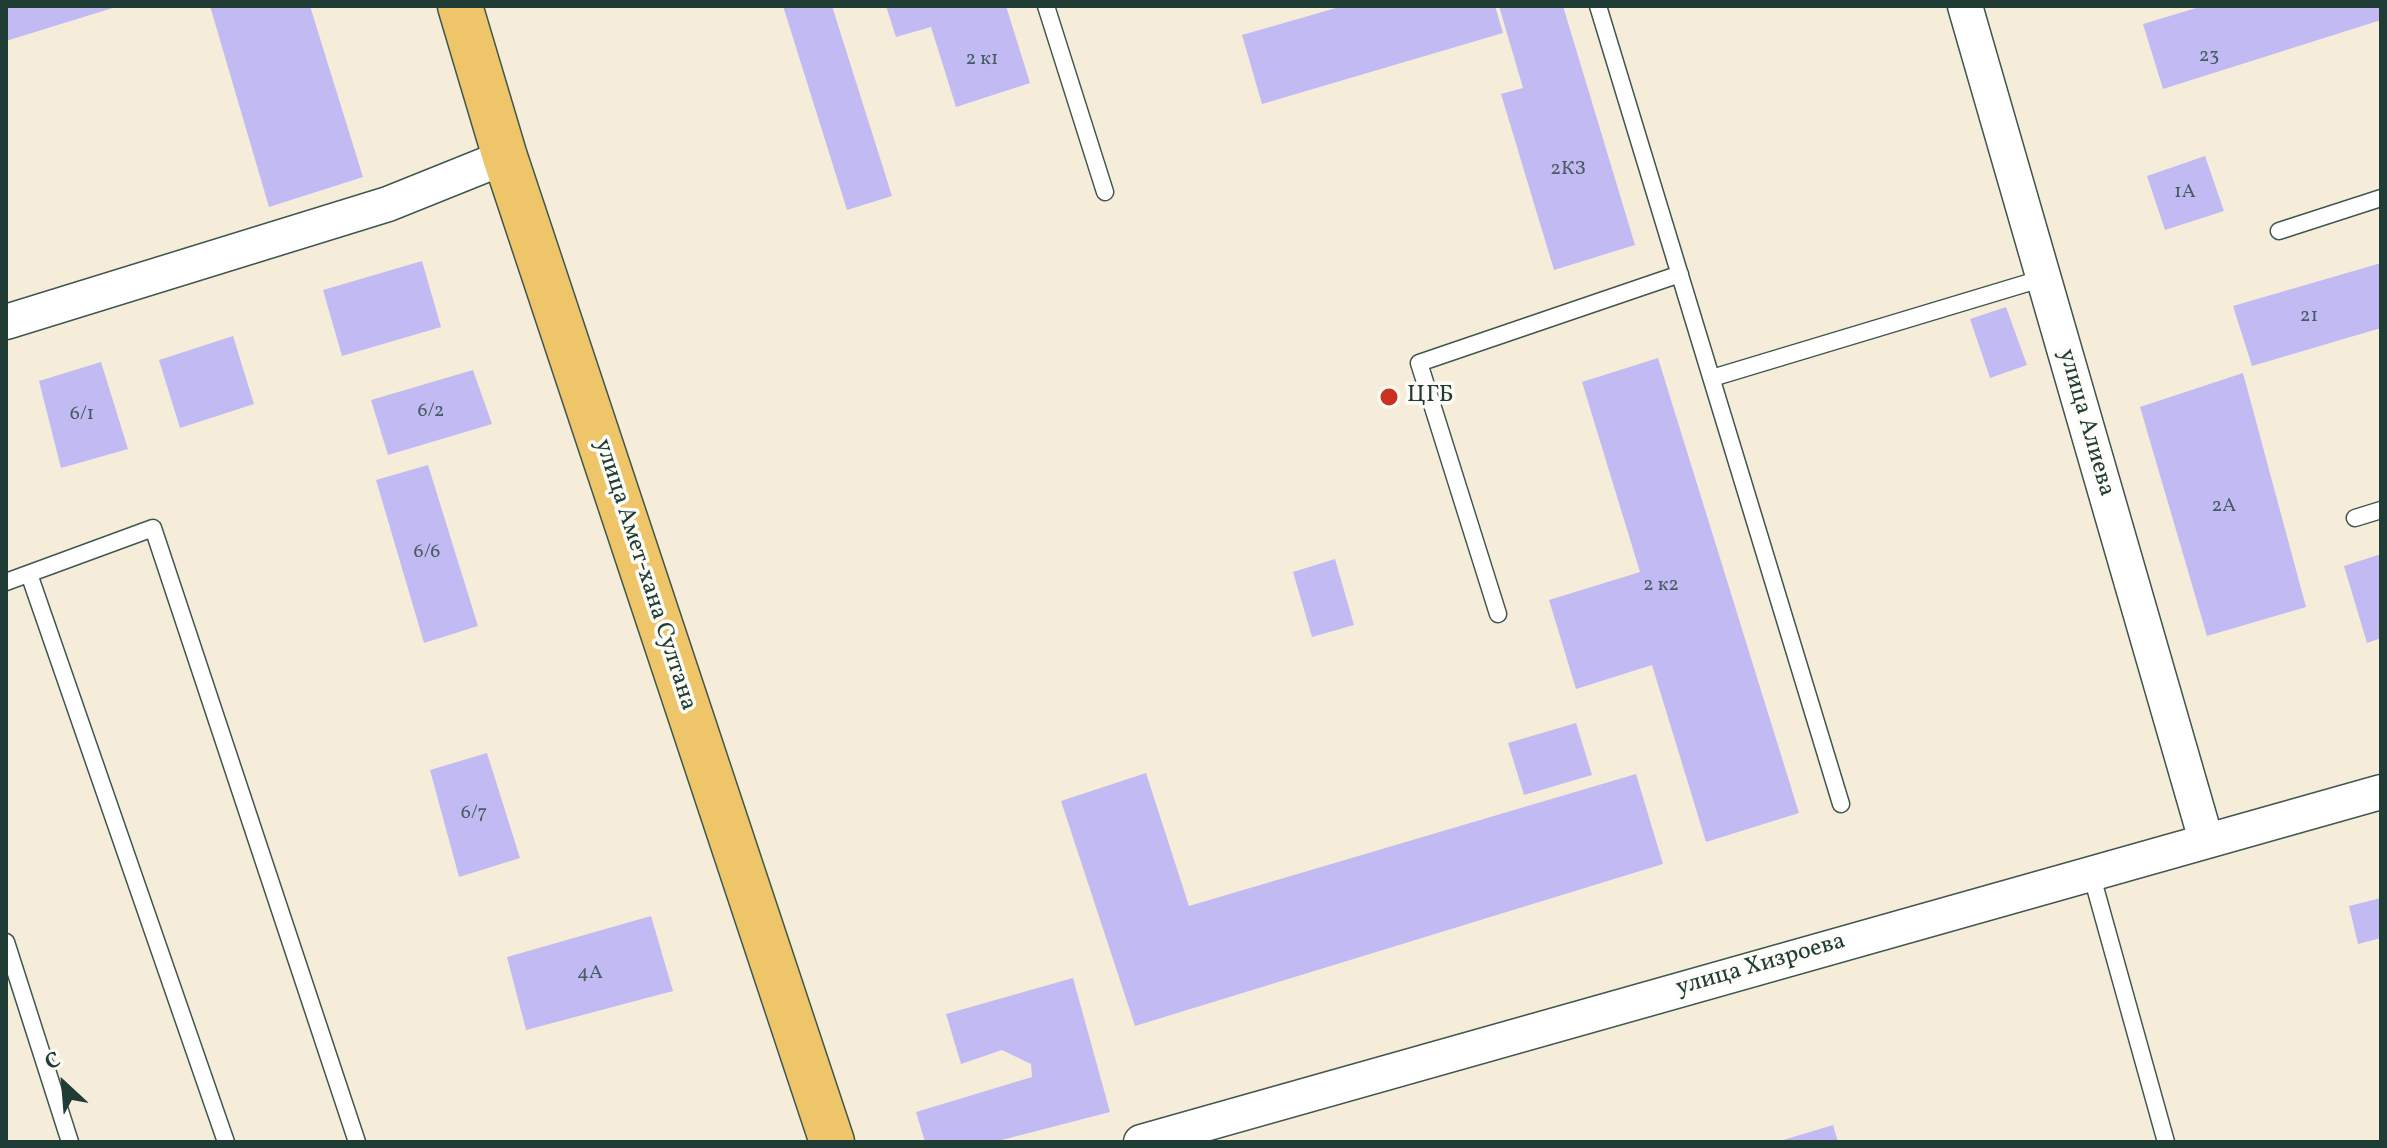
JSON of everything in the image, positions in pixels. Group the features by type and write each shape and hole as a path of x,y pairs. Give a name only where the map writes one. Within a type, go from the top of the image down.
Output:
{"main road":[{"name":"улица Амет-хана Султана","path":"460,6 505,157 832,1142"}],"street":[{"name":"улица Алиева","path":"1965,6 2206,840"},
{"path":"6,322 388,204 505,157"},
{"name":"улица Хизроева","path":"1141,1142 2381,792"}],"lane":[{"path":"1046,6 1105,192"},
{"path":"1598,6 1841,804"},
{"path":"2279,231 2381,198"},
{"path":"1498,614 1419,363 1680,274"},
{"path":"1712,378 2044,278"},
{"path":"2355,518 2381,510"},
{"path":"6,582 153,528 357,1142"},
{"path":"29,574 226,1142"},
{"path":"2091,873 2166,1142"},
{"path":"6,942 70,1142"}],"building":[{"path":"6,6 116,6 116,7 6,41"},
{"path":"210,6 310,6 363,177 269,207"},
{"path":"783,6 832,6 892,196 847,210"},
{"path":"886,6 1006,6 1030,83 956,107 931,27 896,37"},
{"path":"1343,6 1495,6 1503,33 1262,104 1242,35"},
{"path":"1499,6 1563,6 1635,245 1554,270 1501,94 1523,88"},
{"path":"2203,6 2381,6 2381,20 2163,89 2143,24"},
{"path":"2205,156 2224,211 2165,230 2147,176"},
{"path":"422,261 441,327 342,356 323,290"},
{"path":"2381,263 2381,328 2252,366 2233,306"},
{"path":"2006,307 2027,365 1990,378 1970,319"},
{"path":"233,336 254,404 180,428 159,360"},
{"path":"1658,358 1799,813 1706,842 1652,665 1576,689 1549,600 1640,572 1582,382"},
{"path":"101,362 128,449 61,468 39,381"},
{"path":"473,370 492,424 388,455 371,400"},
{"path":"2243,373 2306,607 2207,636 2140,407"},
{"path":"428,465 478,626 424,643 376,480"},
{"path":"2381,554 2381,638 2367,643 2344,566"},
{"path":"1335,559 1354,625 1312,637 1293,572"},
{"path":"1576,723 1592,775 1524,795 1508,743"},
{"path":"487,753 520,858 459,877 430,770"},
{"path":"1146,773 1189,906 1636,774 1663,864 1135,1026 1061,801"},
{"path":"2381,898 2381,938 2358,944 2349,906"},
{"path":"651,916 673,991 526,1030 507,957"},
{"path":"1073,978 1110,1112 994,1142 925,1142 916,1112 1032,1077 1031,1064 1002,1050 961,1064 946,1014"},
{"path":"1833,1125 1838,1142 1780,1142 1780,1141"}],"place":[{"name":"ЦГБ","path":"1389,397"}]}
